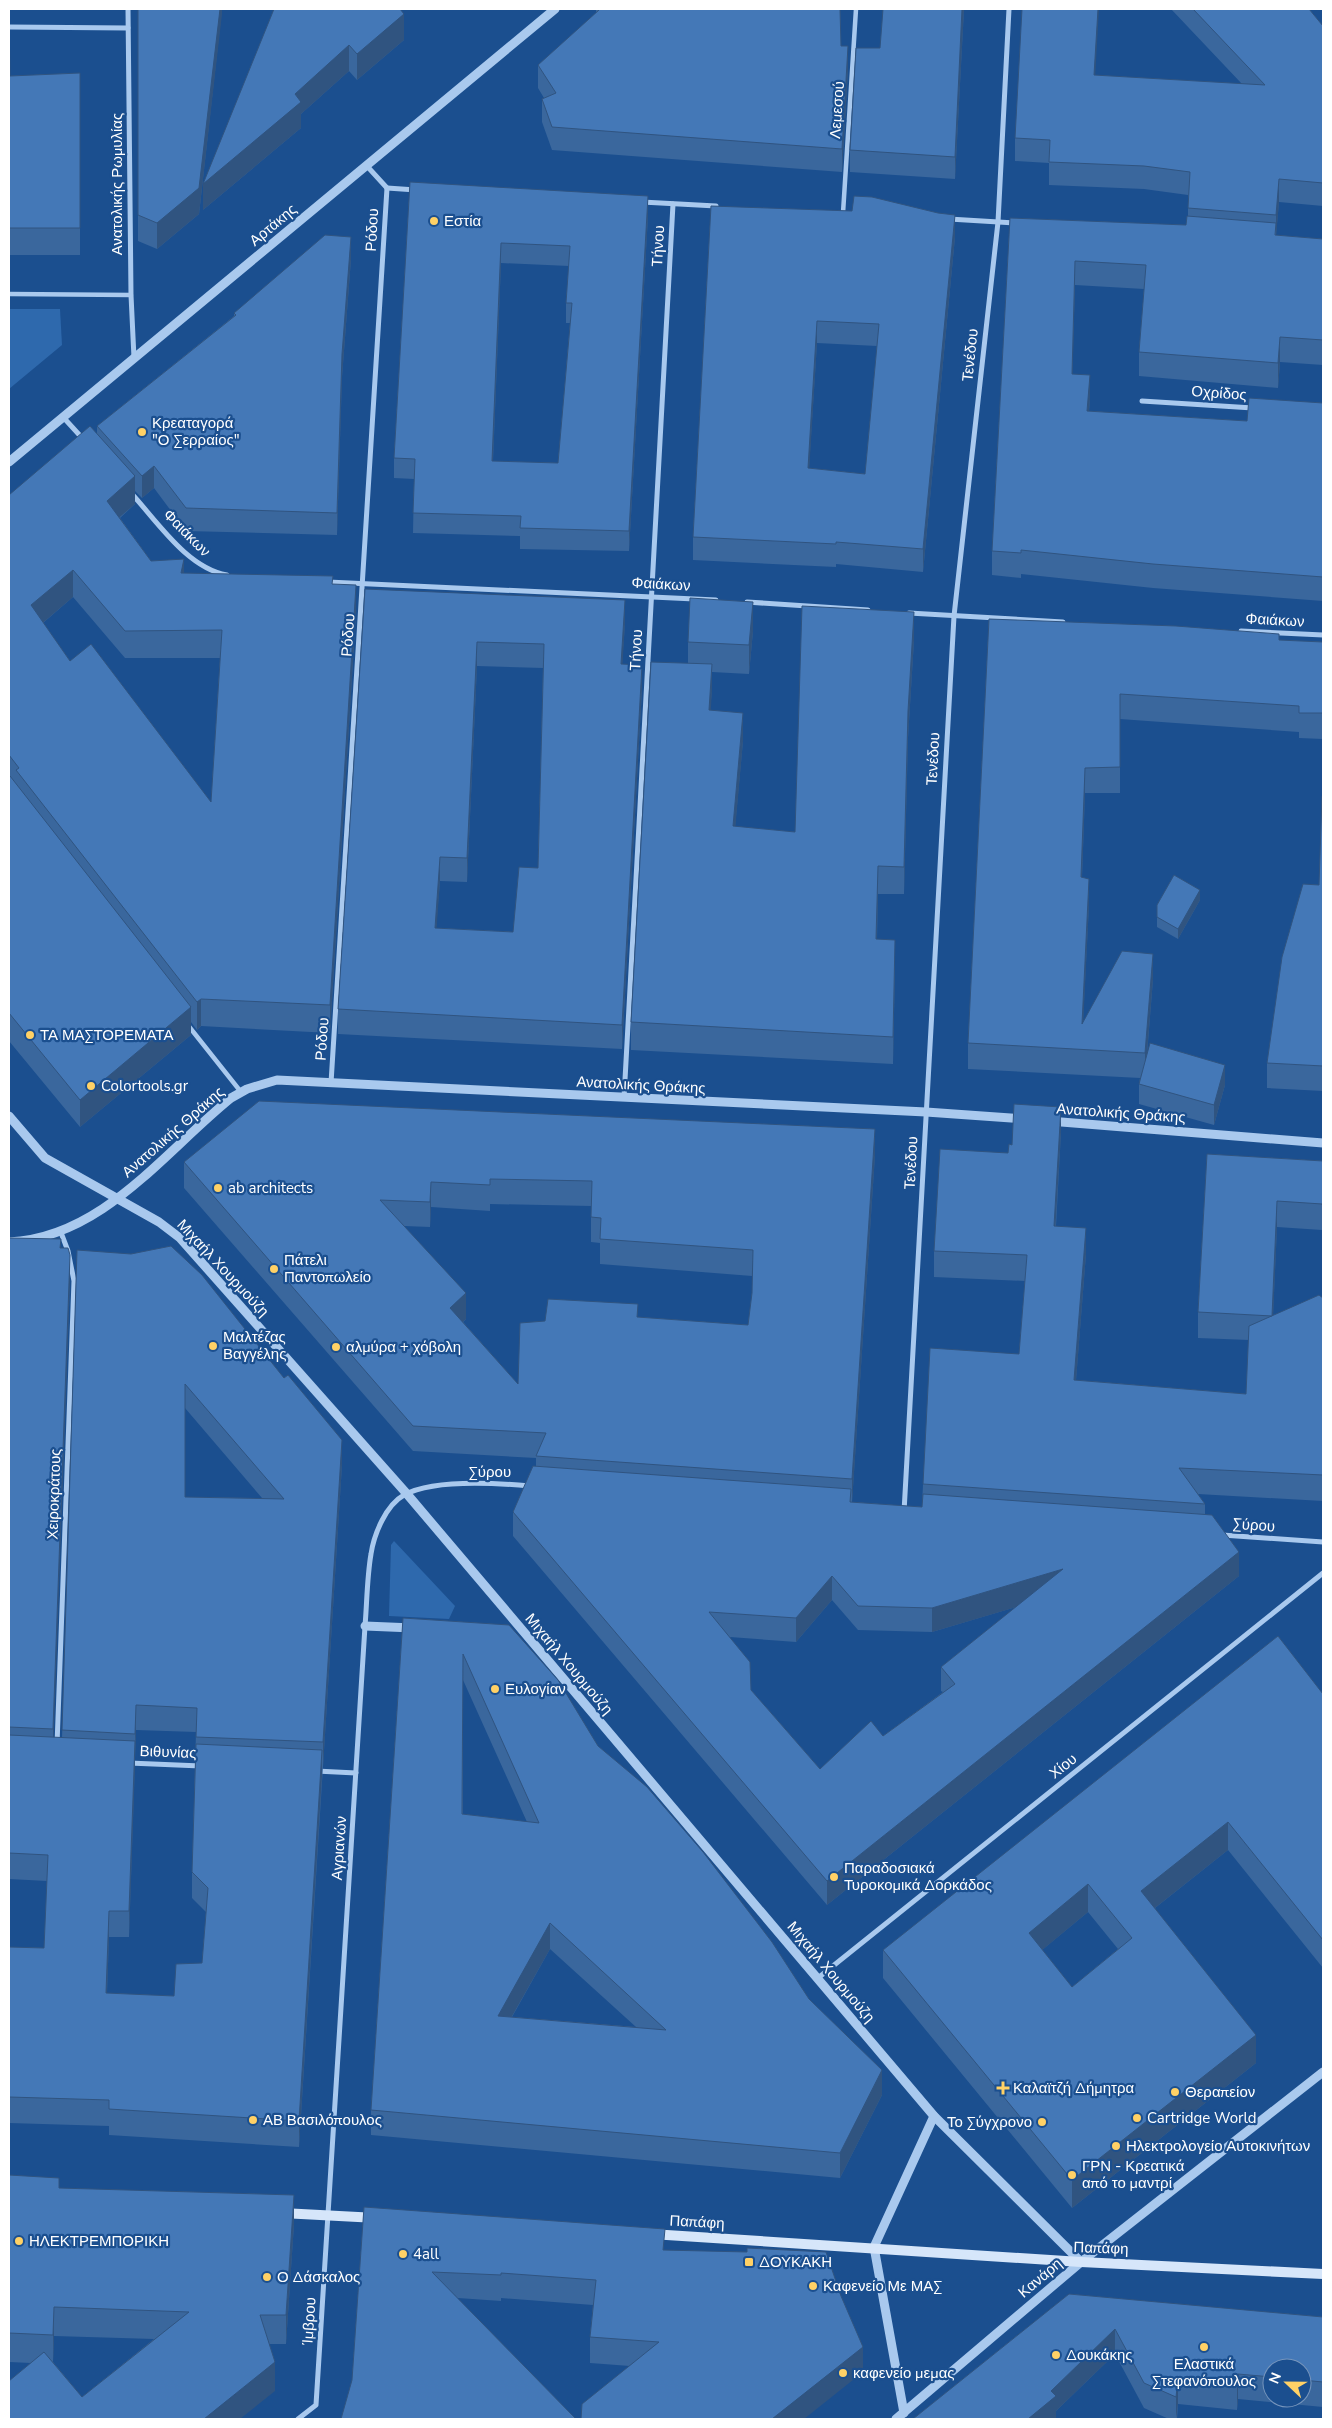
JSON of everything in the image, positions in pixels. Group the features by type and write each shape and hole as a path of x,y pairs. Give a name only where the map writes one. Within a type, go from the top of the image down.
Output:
{"main road":[{"path":"268,2212 387,2219"},
{"name":"Παπάφη","path":"636,2233 874,2247 1081,2262 1323,2274"}],"street":[{"name":"Ανατολικής Ρωμυλίας","path":"128,9 131,295 134,358"},
{"name":"Αρτάκης","path":"9,462 555,9"},
{"name":"Λεμεσού","path":"843,213 856,9"},
{"name":"Τενέδου","path":"904,1512 954,616 998,222 1009,9"},
{"path":"9,27 128,28"},
{"path":"366,165 387,188 426,190"},
{"name":"Ρόδου","path":"331,1083 364,584 387,188"},
{"path":"633,202 720,206"},
{"name":"Τήνου","path":"624,1098 673,204"},
{"path":"833,212 852,214"},
{"path":"940,218 1018,223"},
{"path":"9,294 131,295"},
{"name":"Οχρίδος","path":"1142,401 1257,408"},
{"path":"63,417 89,446"},
{"name":"Φαιάκων","path":"127,488 193,560 211,571 231,575"},
{"name":"Φαιάκων","path":"316,581 720,600"},
{"path":"740,601 876,610"},
{"path":"905,612 1070,622"},
{"name":"Φαιάκων","path":"1236,631 1323,635"},
{"path":"186,1022 240,1092"},
{"name":"Ανατολικής Θράκης","path":"9,1242 31,1240 60,1230 93,1215 118,1198 240,1092 277,1080 926,1112 1323,1143"},
{"name":"Μιχαήλ Χουρμούζη","path":"9,1116 45,1158 118,1198 176,1234 406,1494 934,2116 1081,2262"},
{"name":"Χειροκράτους","path":"57,1750 74,1281 68,1252 60,1230"},
{"name":"Σύρου","path":"406,1494 446,1486 506,1484 536,1486"},
{"name":"Αγριανών","path":"328,2215 365,1626 372,1546 387,1513 406,1494"},
{"path":"894,1512 914,1513"},
{"name":"Σύρου","path":"1216,1535 1323,1542"},
{"name":"Χίου","path":"818,1978 1323,1573"},
{"path":"365,1626 425,1628"},
{"path":"514,1631 523,1631"},
{"name":"Βιθυνίας","path":"127,1763 206,1766"},
{"path":"306,1771 356,1773"},
{"name":"Κανάρη","path":"900,2416 1002,2327 1081,2262 1323,2072"},
{"path":"900,2416 874,2247 934,2116"},
{"name":"Ίμβρου","path":"298,2419 316,2405 328,2215"}],"shaded area":[{"path":"9,309 60,309 62,345 9,389"},
{"path":"394,1541 455,1606 449,1619 389,1616 391,1545"}],"building":[{"path":"138,9 220,9 199,188 157,223 138,215"},
{"path":"274,9 400,9 404,14 357,54 349,45 295,94 301,102 203,184"},
{"path":"598,9 840,9 841,46 848,46 842,149 552,127 542,99 556,93 538,65"},
{"path":"883,9 962,9 955,157 850,150 856,48 880,48"},
{"path":"1022,9 1098,9 1094,75 1265,85 1193,9 1309,9 1323,26 1323,183 1279,179 1276,215 1188,208 1190,172 1144,166 1049,162 1050,140 1015,138"},
{"path":"9,17 10,76 80,73 80,228 9,228"},
{"path":"410,182 648,196 629,531 520,528 521,516 413,513 415,459 394,458","holes":["501,243 570,246 566,303 572,303 558,463 492,461"]},
{"path":"854,196 872,197 938,213 955,215 923,549 836,542 836,544 693,537 711,206 852,211","holes":["817,321 879,324 865,474 808,468"]},
{"path":"1187,216 1276,223 1275,235 1323,239 1323,340 1280,337 1278,363 1139,352 1146,265 1075,261 1072,374 1090,375 1087,411 1247,421 1249,398 1323,403 1323,577 1153,564 1021,550 1021,553 992,551 1010,218 1186,225"},
{"path":"325,235 351,237 342,354 337,513 186,508 154,466 142,476 97,426 236,315 234,313"},
{"path":"90,426 135,476 107,501 151,561 184,559 181,573 333,576 332,584 356,585 330,1005 201,999 197,1002 16,770 19,768 9,755 9,495","holes":["73,570 125,631 222,630 211,802 91,644 70,661 31,605"]},
{"path":"365,589 625,600 621,664 642,665 622,1025 338,1009","holes":["477,642 544,644 538,868 519,867 513,932 435,928 440,857 467,858"]},
{"path":"690,598 753,602 749,645 688,642"},
{"path":"802,606 914,612 908,711 904,867 878,866 876,939 895,940 893,1037 631,1022 651,662 712,664 709,710 743,713 733,826 795,832"},
{"path":"989,619 1176,626 1279,634 1279,640 1323,642 1323,713 1299,713 1299,706 1120,694 1120,767 1085,768 1081,877 1089,879 1082,1024 1122,951 1153,954 1145,1053 968,1043"},
{"path":"9,776 191,1007 80,1100 9,1013"},
{"path":"1322,796 1323,1066 1267,1063 1282,957 1303,884 1319,885"},
{"path":"1174,875 1200,890 1178,929 1157,917 1157,905"},
{"path":"1150,1043 1225,1065 1214,1105 1139,1084"},
{"path":"259,1101 875,1129 852,1479 536,1456 546,1433 413,1426 184,1162","holes":["490,1179 592,1181 591,1217 601,1218 600,1239 753,1250 752,1293 748,1325 637,1317 638,1304 548,1299 545,1321 520,1323 518,1384 450,1308 466,1293 380,1200 430,1202 431,1182 490,1185"]},
{"path":"1014,1104 1061,1107 1054,1226 1086,1228 1074,1380 1246,1394 1249,1326 1319,1295 1323,1298 1323,1475 1179,1468 1205,1504 923,1484 930,1348 1019,1354 1027,1255 934,1251 940,1149 1008,1153 1009,1144 1012,1145"},
{"path":"1207,1154 1323,1161 1323,1207 1322,1204 1277,1201 1272,1316 1198,1312"},
{"path":"9,1238 61,1239 60,1248 68,1248 70,1255 53,1729 9,1727"},
{"path":"171,1246 202,1275 284,1378 288,1375 342,1440 323,1742 196,1737 197,1708 136,1705 135,1734 62,1730 77,1250 131,1254","holes":["185,1384 284,1499 185,1497"]},
{"path":"533,1466 851,1489 850,1502 922,1507 923,1494 1212,1515 1239,1552 827,1881 513,1512","holes":["1063,1569 941,1667 955,1684 883,1736 871,1721 820,1769 751,1690 750,1662 709,1612 796,1618 832,1576 858,1606 932,1608"]},
{"path":"403,1618 509,1625 558,1680 598,1746 647,1787 703,1852 772,1942 809,1999 882,2070 840,2153 371,2110","holes":["463,1654 539,1823 462,1814","550,1923 666,2030 498,2016"]},
{"path":"1278,1636 1323,1694 1323,1940 1228,1822 1141,1891 1256,2035 1072,2180 883,1950","holes":["1088,1884 1132,1938 1072,1987 1029,1933"]},
{"path":"9,1735 135,1741 129,1911 109,1911 106,1993 174,1996 176,1964 202,1963 208,1888 192,1872 196,1744 322,1750 299,2121 109,2109 109,2100 9,2097 9,1947 44,1948 48,1855 9,1853"},
{"path":"9,2175 59,2178 59,2188 294,2195 286,2315 260,2315 275,2362 204,2419 9,2419 9,2381 44,2352 82,2397 189,2312 54,2307 53,2335 9,2333"},
{"path":"364,2207 665,2229 663,2250 747,2252 747,2248 826,2252 841,2296 863,2347 772,2419 581,2419 582,2404 659,2342 590,2337 596,2280 501,2273 501,2275 432,2272 576,2419 341,2419 352,2380"},
{"path":"1069,2294 1323,2317 1323,2382 1312,2381 1312,2358 1262,2358 1262,2376 1238,2374 1237,2385 1178,2379 1176,2397 1144,2383 1115,2329 1051,2391 1056,2396 1028,2419 913,2419"}],"place":[{"name":"Εστία","path":"434,221"},
{"name":"Κρεαταγορά \"Ο Σερραίος\"","path":"142,432"},
{"name":"ΤΑ ΜΑΣΤΟΡΕΜΑΤΑ","path":"30,1035"},
{"name":"Colortools.gr","path":"91,1086"},
{"name":"ab architects","path":"218,1188"},
{"name":"Πάτελι Παντοπωλείο","path":"274,1269"},
{"name":"Μαλτέζας Βαγγέλης","path":"213,1346"},
{"name":"αλμύρα + χόβολη","path":"336,1347"},
{"name":"Ευλογίαν","path":"495,1689"},
{"name":"Παραδοσιακά Τυροκομικά Δορκάδος","path":"834,1877"},
{"name":"Καλαϊτζή Δήμητρα","path":"1003,2088"},
{"name":"Θεραπείον","path":"1175,2092"},
{"name":"Cartridge World","path":"1137,2118"},
{"name":"ΑΒ Βασιλόπουλος","path":"253,2120"},
{"name":"Το Σύγχρονο","path":"1042,2122"},
{"name":"Ηλεκτρολογείο Αυτοκινήτων","path":"1116,2146"},
{"name":"ΓΡΝ - Κρεατικά από το μαντρί","path":"1072,2175"},
{"name":"ΗΛΕΚΤΡΕΜΠΟΡΙΚΗ","path":"19,2241"},
{"name":"4all","path":"403,2254"},
{"name":"ΔΟΥΚΑΚΗ","path":"749,2262"},
{"name":"Ο Δάσκαλος","path":"267,2277"},
{"name":"Καφενείο Με ΜΑΣ","path":"813,2286"},
{"name":"Ελαστικά Στεφανόπουλος","path":"1204,2347"},
{"name":"Δουκάκης","path":"1056,2355"},
{"name":"καφενείο μεμας","path":"843,2373"}]}
